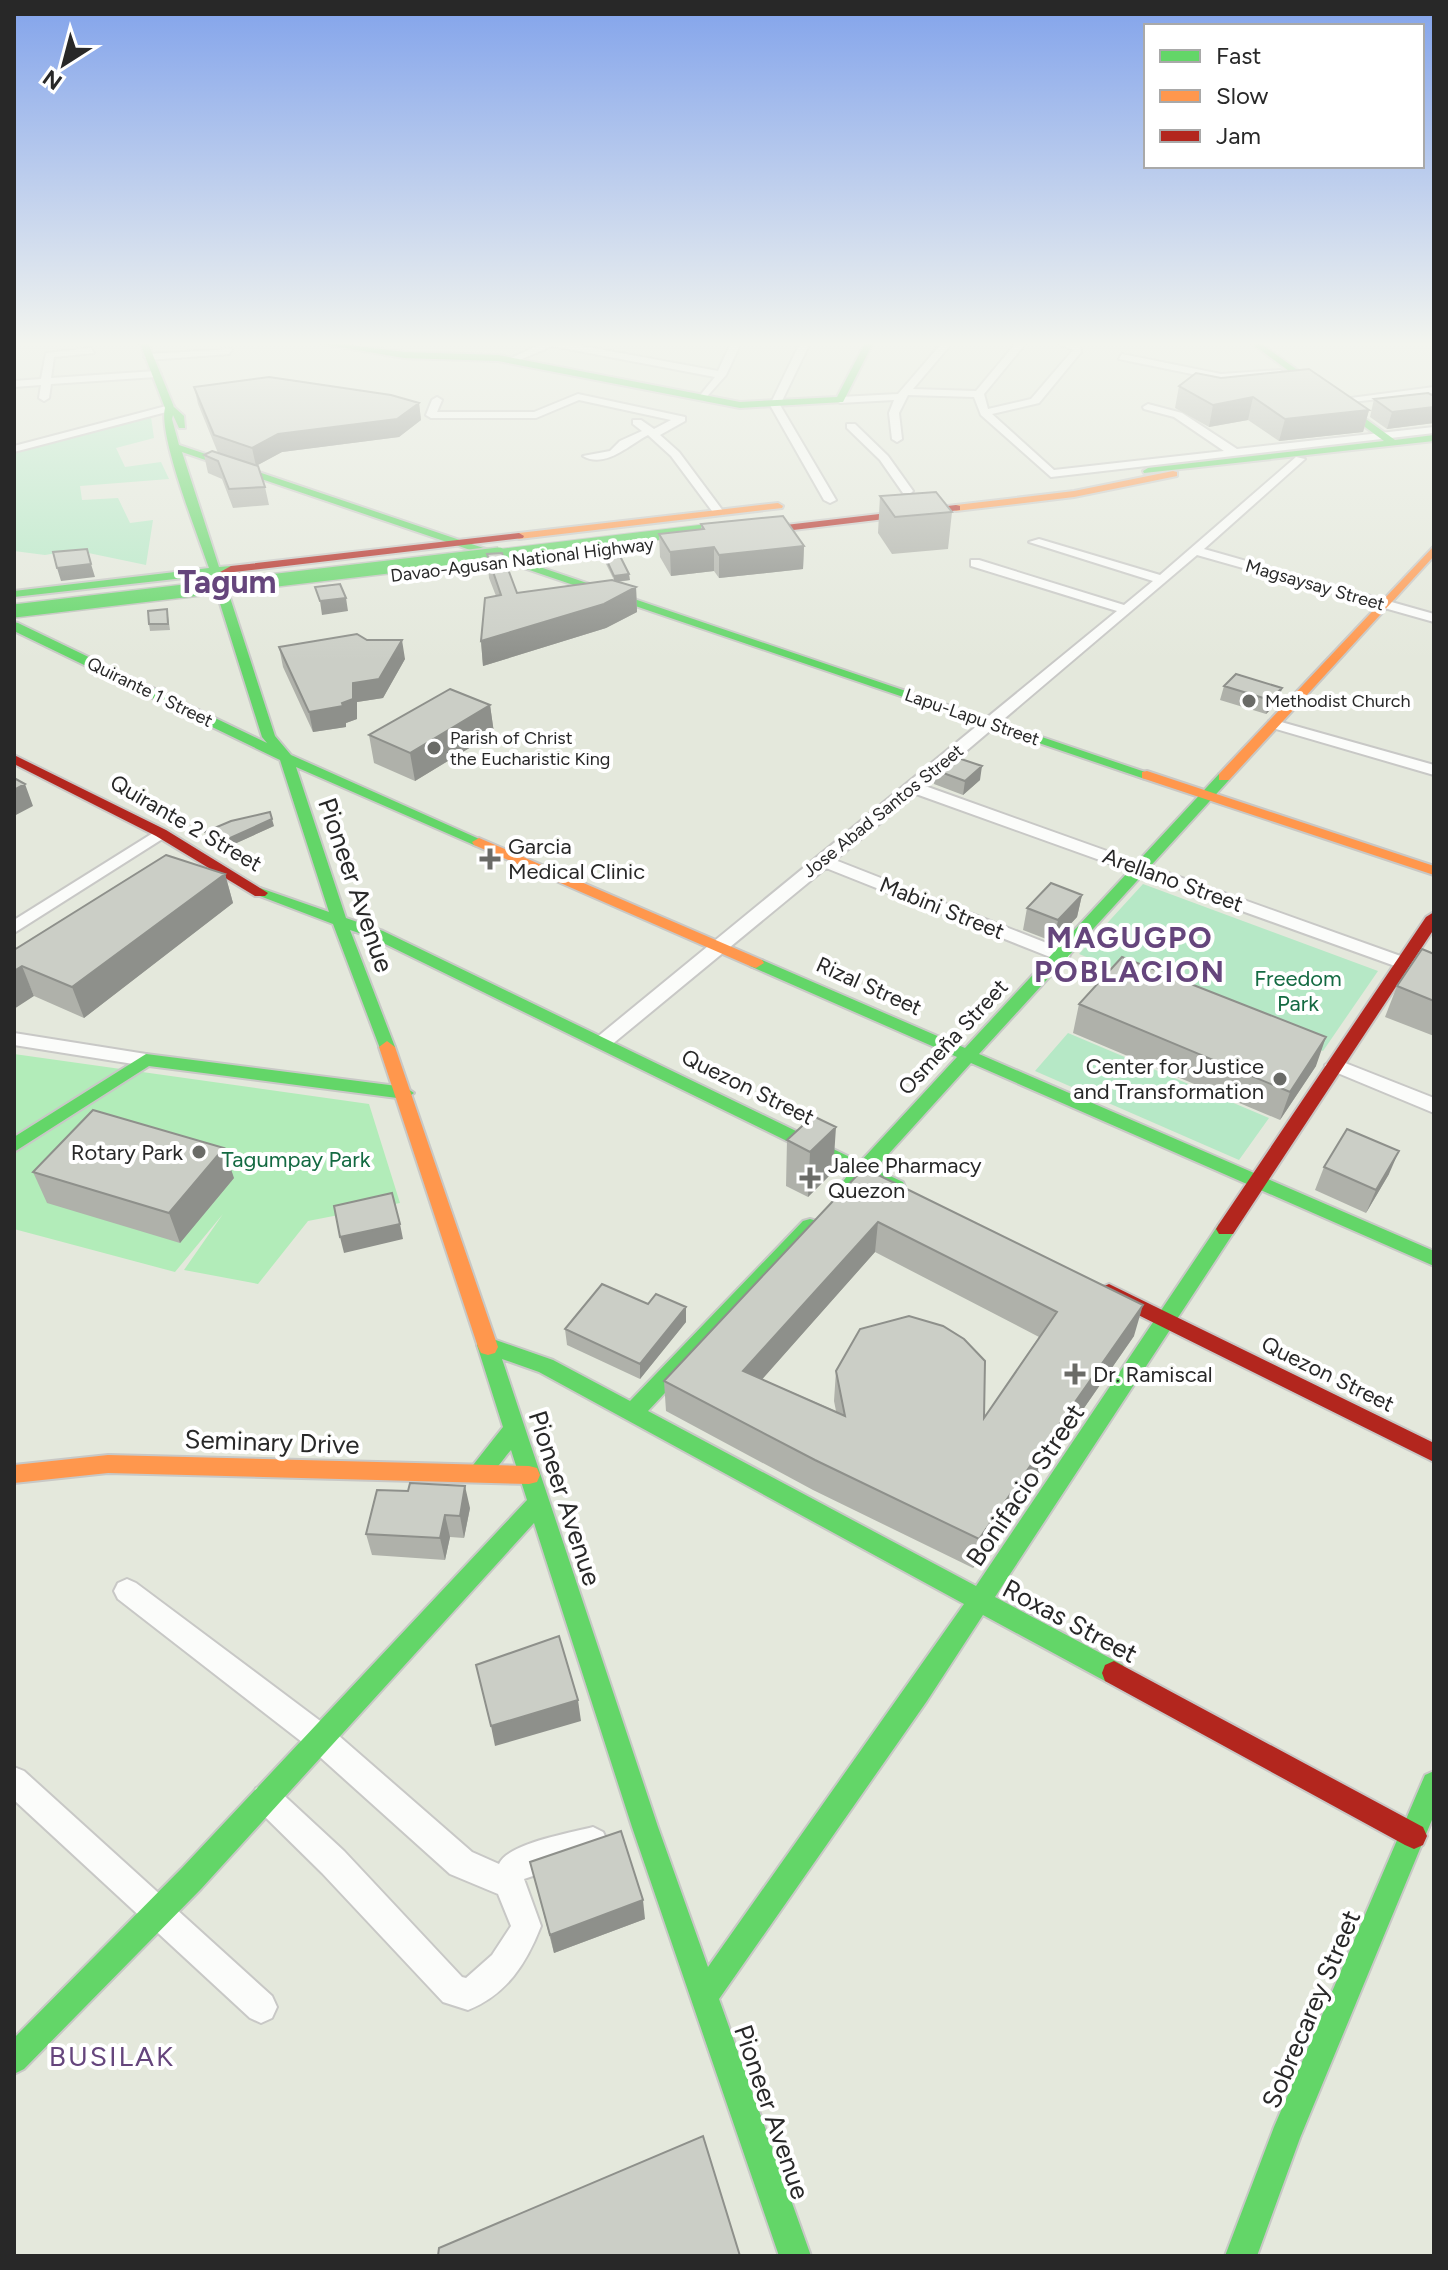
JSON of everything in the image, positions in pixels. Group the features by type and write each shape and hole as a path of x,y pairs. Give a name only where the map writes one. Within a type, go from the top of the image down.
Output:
{"main road":[{"name":"Davao-Agusan National Highway","path":"1023,478 1051,474 1215,469 1337,449"},
{"name":"Davao-Agusan National Highway","path":"14,602 1366,449"},
{"name":"Lapu-Lapu Street","path":"184,450 1434,871"},
{"name":"Pioneer Avenue","path":"184,450 227,582 269,737 286,757 335,910 405,1093 645,1827 795,2256"},
{"path":"1215,469 1274,483"},
{"name":"Davao-Agusan National Highway","path":"14,602 227,582 511,561 1074,494 1169,472"},
{"name":"Davao-Agusan National Highway","path":"14,612 725,520 800,503 838,499"},
{"name":"Davao-Agusan National Highway","path":"14,612 227,582 460,543 725,520"},
{"name":"Osmeña Street","path":"842,1192 1434,549"},
{"path":"14,594 227,582"},
{"path":"14,623 227,582"},
{"name":"Quirante 1 Street","path":"14,623 286,757"},
{"name":"Rizal Street","path":"286,757 1434,1259"},
{"name":"Quirante 2 Street","path":"14,759 161,833 244,885 302,910 335,910"},
{"name":"Quezon Street","path":"335,910 377,934 918,1198"},
{"name":"Bonifacio Street","path":"704,1997 918,1693 1168,1322 1257,1181 1434,917"},
{"path":"14,1146 146,1060 405,1093"},
{"path":"633,1412 821,1214"},
{"name":"Quezon Street","path":"1095,1285 1434,1453"},
{"name":"Roxas Street","path":"487,1345 546,1366 633,1412 1424,1841"},
{"path":"477,1474 514,1430"},
{"name":"Seminary Drive","path":"14,1474 108,1464 529,1475"},
{"path":"14,2059 159,1912 538,1503"},
{"name":"Sobrecarey Street","path":"1241,2256 1285,2138 1424,1841 1434,1784"}],"street":[{"path":"588,456 613,454 618,449"},
{"path":"669,449 725,520"},
{"path":"804,449 838,499"},
{"path":"875,449 907,491"},
{"path":"1024,449 1051,474 1279,449"},
{"path":"1229,449 1235,453"},
{"name":"Jose Abad Santos Street","path":"603,1042 1196,551 1274,483 1296,457"},
{"path":"1035,542 1161,579"},
{"name":"Magsaysay Street","path":"1196,551 1434,618"},
{"path":"975,563 1124,609"},
{"path":"1274,724 1434,770"},
{"name":"Arellano Street","path":"912,787 1434,974"},
{"path":"14,928 161,833"},
{"name":"Mabini Street","path":"822,861 1061,955"},
{"path":"14,1039 146,1060"},
{"path":"1335,1065 1434,1106"},
{"path":"127,1591 321,1739 461,1863 479,1873 508,1882"},
{"path":"14,1781 261,2007"},
{"path":"266,1798 333,1862 454,1991 468,1994 479,1990 522,1938 526,1926 508,1882 509,1872 524,1861 645,1827"}],"green space":[{"path":"29,449 116,449 125,467 161,462 169,479 80,486 82,500 118,498 130,523 153,520 146,565 74,550 45,555 14,551 14,453"},
{"name":"Freedom Park","path":"1143,884 1378,971 1323,1051 1079,954"},
{"path":"1068,1033 1269,1118 1239,1160 1035,1071"},
{"name":"Rotary Park","path":"14,1054 369,1104 400,1203 308,1221 258,1284 184,1270 223,1214 175,1272 14,1229"}],"building":[{"path":"212,451 258,466 265,487 229,489 218,461 204,455"},
{"path":"936,492 952,512 895,517 880,496"},
{"path":"783,516 804,546 719,555 714,547 670,552 659,534 704,529 701,524"},
{"path":"615,546 629,574 614,576 601,548"},
{"path":"87,549 91,564 57,568 53,552"},
{"path":"502,553 517,593 612,580 636,587 604,604 481,641 485,598 501,595 487,554"},
{"path":"340,584 346,598 320,601 315,587"},
{"path":"167,609 168,624 149,624 148,611"},
{"path":"357,634 367,640 402,640 379,679 353,683 353,699 342,703 343,706 309,712 279,647"},
{"path":"1236,674 1282,688 1270,700 1224,686"},
{"path":"450,689 490,705 410,753 369,735"},
{"path":"952,756 982,766 965,781 935,770"},
{"path":"14,778 25,784 14,790"},
{"path":"270,812 272,819 219,843 205,832 231,821"},
{"path":"166,855 225,874 72,987 22,966 14,971 14,950"},
{"path":"1051,883 1082,895 1058,920 1027,908"},
{"path":"1422,949 1434,954 1434,1001 1397,986"},
{"path":"1122,957 1326,1037 1290,1092 1079,1004"},
{"path":"93,1110 224,1148 169,1213 33,1172"},
{"path":"813,1116 836,1127 810,1152 787,1140"},
{"path":"1347,1129 1399,1151 1376,1190 1324,1167"},
{"path":"864,1168 1143,1305 979,1539 815,1460 664,1381","holes":["878,1222 1057,1312 984,1418 985,1361 964,1339 943,1326 909,1316 860,1329 836,1371 845,1416 743,1371"]},
{"path":"392,1193 400,1224 340,1237 334,1206"},
{"path":"602,1284 648,1304 656,1294 686,1307 640,1364 565,1329"},
{"path":"410,1483 465,1486 460,1516 445,1515 440,1538 366,1534 377,1490 408,1491"},
{"path":"559,1636 578,1700 491,1726 476,1665"},
{"path":"621,1831 643,1900 550,1935 530,1862"},
{"path":"703,2136 740,2256 438,2256 439,2248"}],"traffic: fast":[{"path":"176,449 269,737 286,757 345,938 387,1047"},
{"path":"181,449 1147,775"},
{"path":"1148,471 1339,449"},
{"path":"14,611 708,529"},
{"path":"14,594 231,569"},
{"path":"14,626 300,764 479,842"},
{"path":"850,1184 1224,777"},
{"path":"260,893 377,934 896,1187"},
{"path":"756,963 1434,1259"},
{"path":"14,1146 146,1060 405,1093"},
{"path":"633,1412 810,1226"},
{"path":"704,1997 918,1693 1226,1229"},
{"path":"487,1345 546,1366 1114,1673"},
{"path":"488,1347 645,1827 795,2256"},
{"path":"477,1474 514,1430"},
{"path":"14,2059 191,1879 538,1503"},
{"path":"1241,2256 1285,2138 1434,1784"}],"traffic: slow":[{"path":"956,508 1074,494 1173,474"},
{"path":"519,536 778,506"},
{"path":"1224,777 1434,549"},
{"path":"1147,775 1434,871"},
{"path":"479,842 756,963"},
{"path":"387,1047 488,1347"},
{"path":"14,1474 108,1464 529,1475"}],"traffic: jam":[{"path":"743,533 956,508"},
{"path":"217,577 231,569 519,536"},
{"path":"14,759 161,833 260,893"},
{"path":"1226,1229 1434,917"},
{"path":"1109,1292 1434,1453"},
{"path":"1114,1673 1414,1836"}],"place":[{"name":"Methodist Church","path":"1249,701"},
{"name":"Parish of Christ the Eucharistic King","path":"434,748"},
{"name":"Garcia Medical Clinic","path":"490,859"},
{"name":"Center for Justice and Transformation","path":"1280,1079"},
{"name":"Rotary Park","path":"199,1152"},
{"name":"Jalee Pharmacy Quezon","path":"810,1178"},
{"name":"Dr. Ramiscal","path":"1075,1374"}],"district":[{"name":"Tagum","path":"227,582"},
{"name":"MAGUGPO POBLACION","path":"1130,954"},
{"name":"BUSILAK","path":"112,2056"}],"park label":[{"name":"Tagumpay Park","path":"296,1159"}]}
